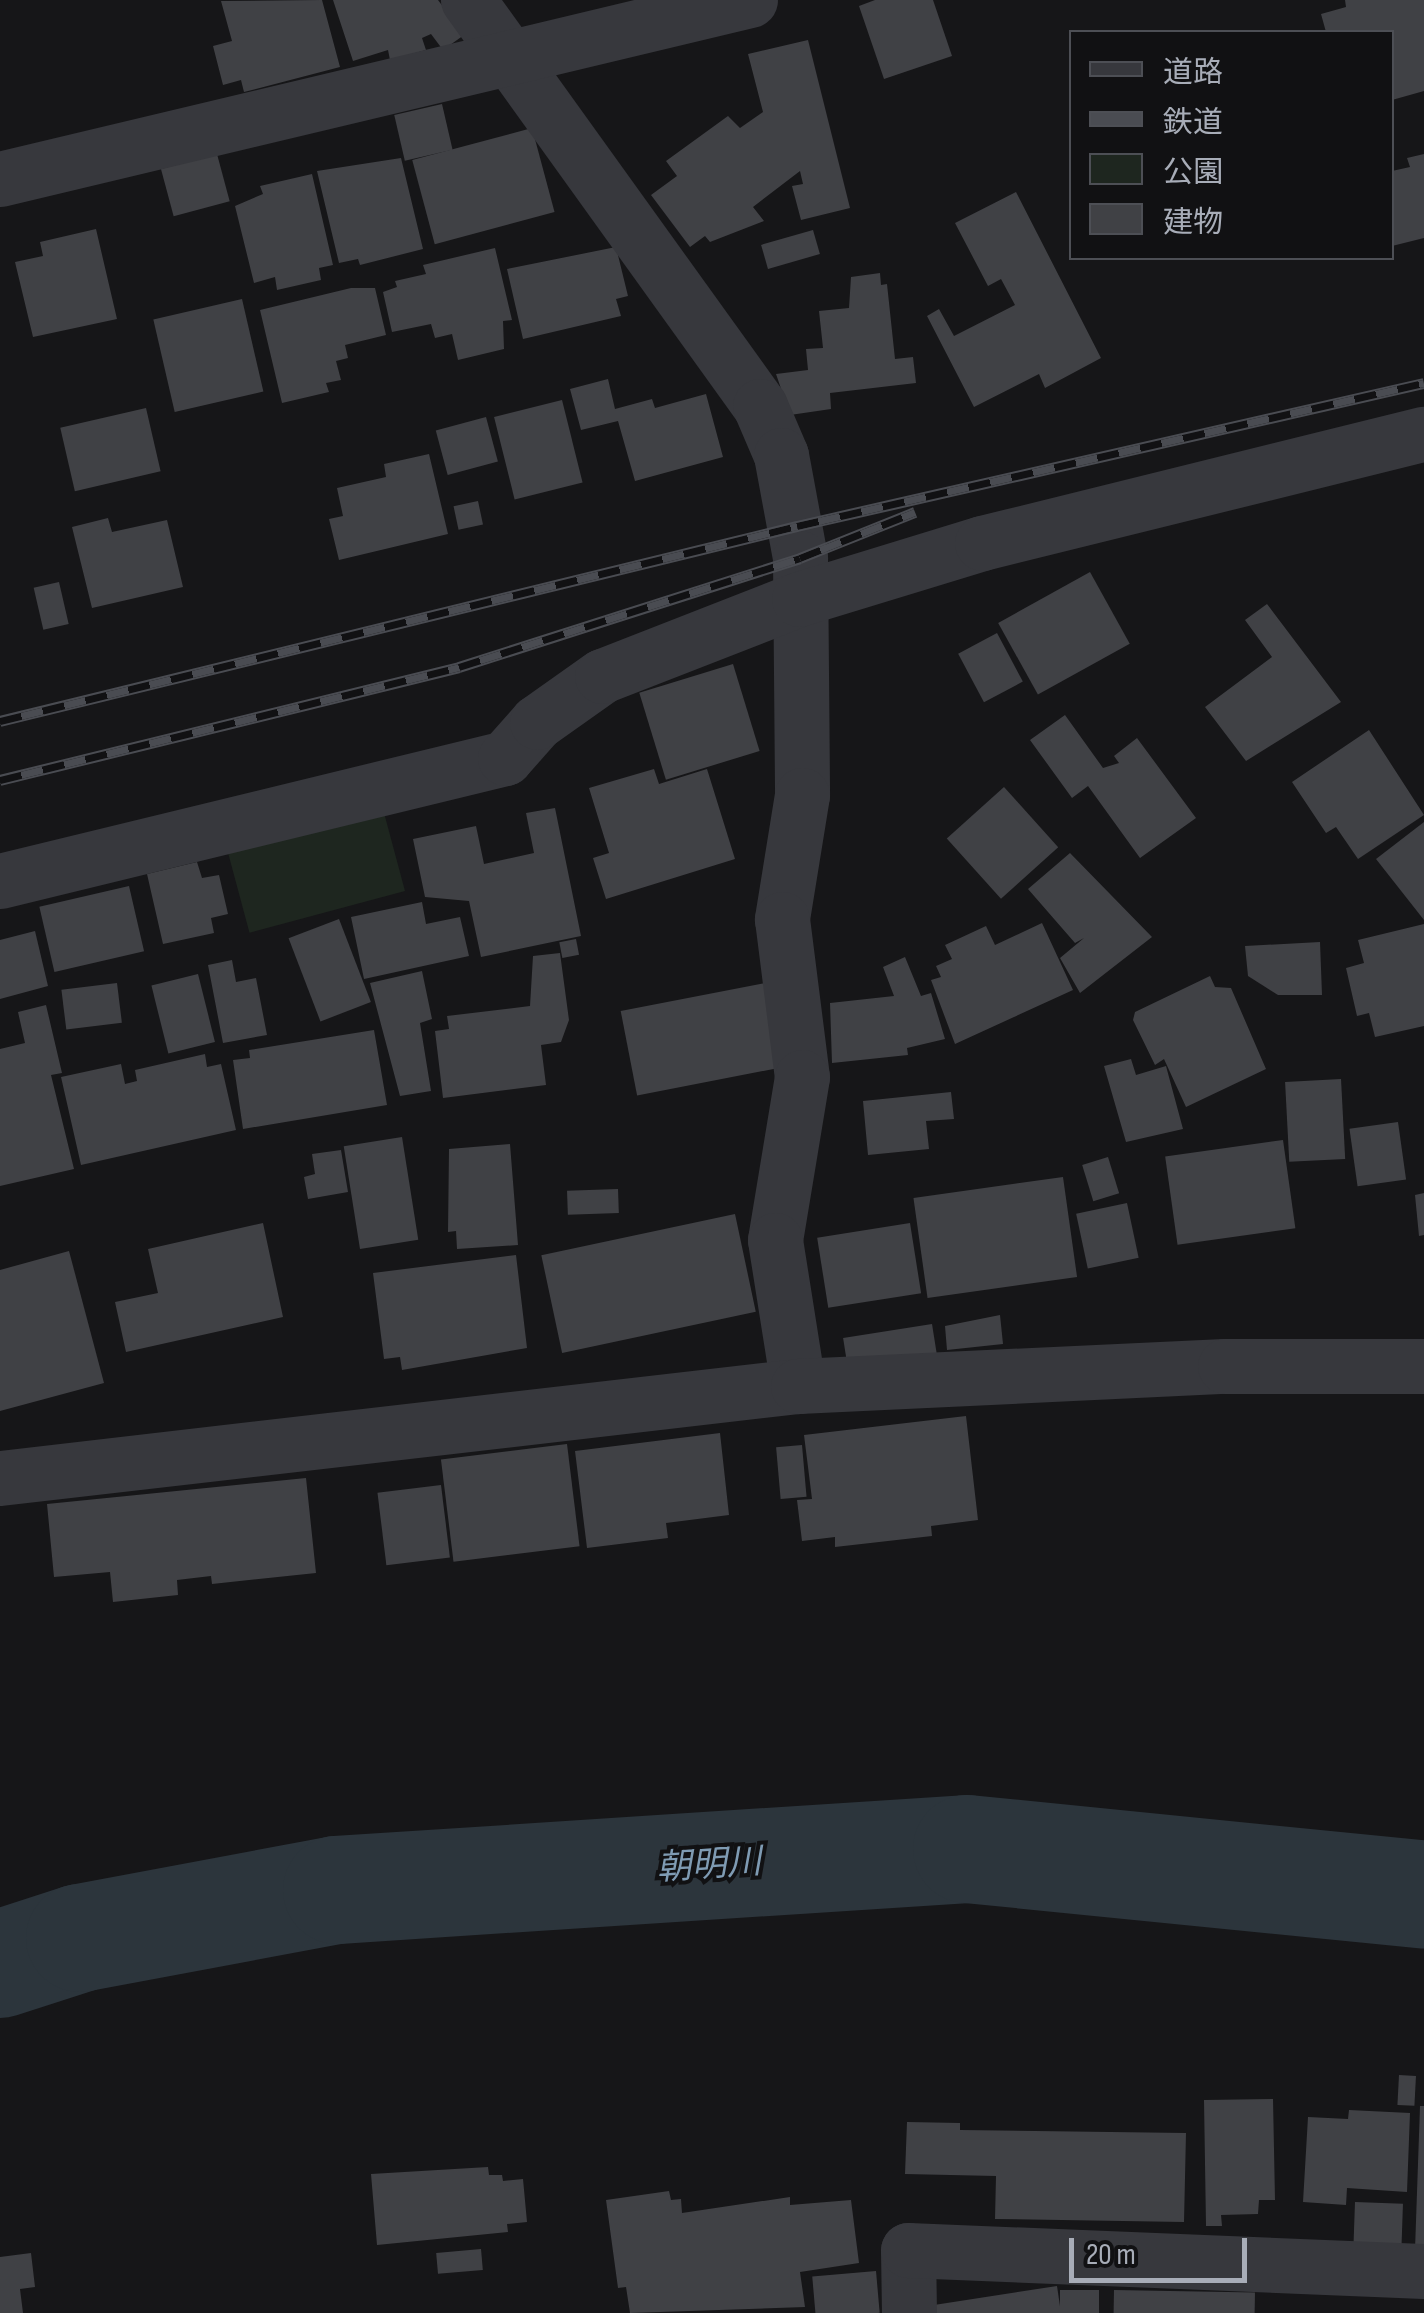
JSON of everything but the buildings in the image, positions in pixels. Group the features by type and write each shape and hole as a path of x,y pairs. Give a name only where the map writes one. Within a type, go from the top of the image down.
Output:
{"street":[{"path":"468,0 760,406 781,455 797,526 802,795 782,920 802,1077 775,1240 798,1386"},
{"path":"0,180 750,0"},
{"path":"0,881 505,758 538,722 602,676 799,599 982,542 1424,434"},
{"path":"0,1478 798,1386 1225,1366 1424,1366"},
{"path":"909,2313 908,2250 1310,2262 1424,2271"}],"green space":[{"path":"383,809 405,891 249,933 227,851"}],"waterway":[{"name":"朝明川","path":"0,1964 80,1938 337,1890 967,1849 1424,1895"}],"railway":[{"path":"0,721 797,526 1424,383"},
{"path":"0,780 459,667 800,558 915,512"}]}
